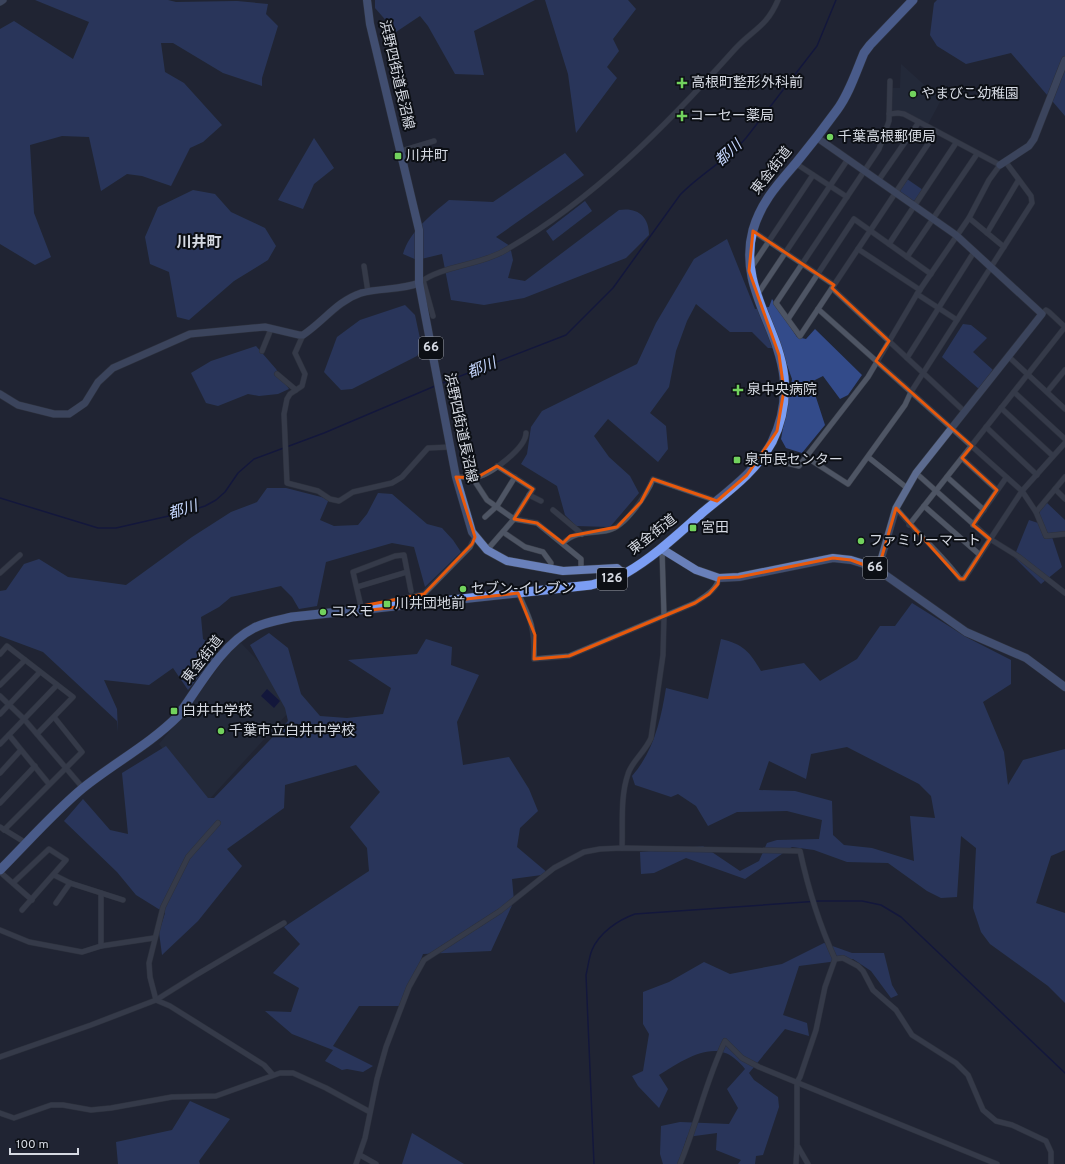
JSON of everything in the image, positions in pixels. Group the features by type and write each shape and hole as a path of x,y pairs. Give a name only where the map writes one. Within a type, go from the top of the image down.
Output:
{"highway":[{"name":"東金街道","path":"0,871 26,843 83,788 150,742 169,725 178,716 224,653 246,632 264,624 287,618 362,608 592,585 624,574 662,549 747,474 771,443 781,419 784,390 779,355 756,295 750,271 749,257 753,231 767,198 816,137 844,99 867,49 913,0"}],"main road":[{"name":"浜野四街道長沼線","path":"367,0 370,24 419,230 421,281 456,477 475,537 487,550 507,561 550,570 617,568 624,574"},
{"name":"66","path":"662,549 696,570 719,578 739,577 832,558 851,560 878,570 966,632 1026,658 1065,686"}],"street":[{"path":"450,447 432,447 426,450 402,477 387,486 353,492 339,501 334,501 318,491 287,483 284,414 287,399 290,394 302,386 305,374 295,353 303,335 341,304 354,296 368,292 412,286 421,281 501,253 585,194 668,122 742,42 766,22 778,0"},
{"path":"761,457 799,466 868,377 876,360 956,235 969,218 1002,163 1029,146 1034,140 1065,60"},
{"path":"890,81 889,114 887,130 883,142 776,302 800,336 936,132"},
{"path":"806,457 848,484 905,405 911,392 924,374 1032,203 1031,196 1002,163 977,154 919,122 898,113 889,114"},
{"path":"878,181 919,122"},
{"path":"816,137 956,235 1042,314"},
{"path":"401,151 434,141"},
{"path":"889,244 956,143"},
{"path":"907,257 977,154"},
{"path":"756,295 786,253 848,159"},
{"path":"795,163 847,197"},
{"path":"750,271 813,175"},
{"path":"986,233 1018,181"},
{"path":"969,218 1004,247"},
{"path":"788,319 854,219 931,274"},
{"path":"753,231 818,275 833,287 965,412"},
{"path":"858,249 919,292 938,308 957,320"},
{"path":"907,358 974,252"},
{"path":"364,266 368,292"},
{"path":"421,281 433,316"},
{"path":"818,309 1022,491 1036,512 1046,536 1065,534"},
{"path":"878,570 896,508 916,473 1046,310 1065,327 909,525"},
{"path":"0,394 18,405 54,414 69,414 85,403 98,382 114,368 190,334 252,328 271,329 303,335"},
{"path":"262,351 271,329"},
{"path":"1009,357 1065,409"},
{"path":"1047,392 1064,371"},
{"path":"278,374 296,390"},
{"path":"1014,392 1065,439"},
{"path":"1001,408 1053,456"},
{"path":"986,427 1037,475"},
{"path":"456,477 476,478 484,475 498,466 520,448 525,441 526,433"},
{"path":"896,508 909,525 949,564 960,579 964,579 1022,491 1065,443"},
{"path":"868,457 907,488"},
{"path":"962,458 997,490"},
{"path":"487,550 514,519 533,489 498,466"},
{"path":"916,473 990,539 1019,557 1065,593"},
{"path":"472,477 487,500 514,519 537,523 563,544 581,560 581,570"},
{"path":"485,516 497,506 515,477"},
{"path":"947,477 984,510"},
{"path":"1036,512 1065,477"},
{"path":"973,525 1006,478"},
{"path":"563,544 570,536 611,530 617,527 641,502 653,479 717,501"},
{"path":"1054,489 1065,499"},
{"path":"529,495 541,501"},
{"path":"924,506 980,555"},
{"path":"553,510 582,534"},
{"path":"503,532 525,547 544,552 551,563 550,570"},
{"path":"411,591 404,554 354,572 362,608 424,594 470,547 475,537"},
{"path":"622,848 628,775 631,767 648,746 651,738 662,671 664,616 662,549"},
{"path":"0,573 20,555"},
{"path":"358,587 407,572"},
{"path":"518,593 530,617 535,636 534,659 570,656 695,603 709,594 718,584 719,578"},
{"path":"0,654 7,646 73,697 37,734"},
{"path":"0,685 25,660"},
{"path":"0,714 40,672"},
{"path":"0,744 57,685"},
{"path":"0,696 24,719 83,788"},
{"path":"26,843 2,828 82,752 54,717"},
{"path":"9,735 49,784"},
{"path":"0,773 22,750"},
{"path":"0,803 35,766"},
{"path":"156,1000 150,977 149,963 154,938 163,907 188,857 218,823"},
{"path":"356,1164 360,1155 386,1047 409,987 424,960 500,911 554,868 584,852 600,849 622,848 800,851 808,888 835,959 825,986 816,1030 797,1082 796,1164"},
{"path":"13,883 48,849 66,860 22,910"},
{"path":"0,871 32,900"},
{"path":"54,875 70,883 123,900"},
{"path":"56,903 70,883"},
{"path":"101,946 102,893"},
{"path":"0,1057 91,1026 156,1000 284,923"},
{"path":"0,930 29,942 82,952 101,946 154,938"},
{"path":"835,959 843,958 858,966 863,971 873,990 896,1010 912,1035 956,1064 968,1075 983,1110 996,1121 1012,1125 1046,1142 1051,1152 1051,1164"},
{"path":"156,1000 170,1006 264,1065 273,1075"},
{"path":"680,1164 691,1136 715,1062 725,1041 742,1058 997,1164"},
{"path":"0,1113 14,1118 51,1105 63,1105 91,1110 172,1097 216,1096 273,1075 293,1073 326,1088 370,1112"},
{"path":"797,1145 808,1164"},
{"path":"360,1155 376,1164"}],"highlighted area":[{"path":"753,231 834,285 832,288 889,341 876,361 972,446 962,458 997,490 973,525 990,539 964,579 960,579 896,508 878,570 851,560 833,558 739,577 719,578 718,584 709,594 695,603 569,656 534,659 535,635 518,593 362,611 362,606 424,594 472,544 475,537 456,477 476,478 497,466 533,489 514,519 537,523 563,543 570,536 617,527 641,502 653,479 717,501 747,475 777,431 784,390 779,355 749,271"}],"shaded area":[{"path":"35,0 168,0 176,2 237,1 268,4 266,14 278,26 262,78 262,86 223,73 173,43 161,43 165,72 184,83 222,125 203,142 190,148 171,186 142,176 127,174 101,191 89,137 62,136 30,145 34,213 51,257 35,265 0,244 0,29 14,21 73,59 89,22"},
{"path":"375,0 535,0 474,31 484,75 455,74 428,26 420,16 396,32 375,8"},
{"path":"545,0 628,0 636,9 613,39 619,51 607,67 617,78 576,133 568,74"},
{"path":"937,0 1065,0 1065,116 1011,53 966,64 937,46 930,35 934,3"},
{"name":"やまびこ幼稚園","path":"901,64 941,100 927,126 890,109 890,88 900,88"},
{"path":"314,138 334,168 314,184 303,209 278,200"},
{"path":"565,153 584,175 496,237 510,246 513,260 508,278 525,281 619,210 625,209 641,214 647,223 649,235 626,258 524,298 484,305 451,300 442,254 417,260 403,254 410,238 429,217 449,200 493,202"},
{"path":"907,179 923,190 913,204 897,193"},
{"path":"193,190 215,194 231,212 265,228 276,246 268,260 234,281 189,320 177,317 169,272 150,264 145,237 158,207"},
{"path":"585,201 592,211 553,241 546,231"},
{"path":"727,239 755,309 769,307 772,299 797,337 806,339 815,329 862,375 848,395 840,399 823,376 811,382 825,425 802,453 786,448 781,439 792,379 781,348 768,348 752,332 730,332 696,304 687,321 676,351 669,387 650,413 666,426 668,449 658,462 608,419 594,436 609,457 630,476 639,493 610,527 576,526 565,515 557,486 521,464 527,454 531,427 542,411 637,364 656,323 694,259"},
{"path":"405,305 415,315 422,348 417,356 352,389 341,390 324,372 337,337 360,320"},
{"path":"963,324 971,325 987,338 973,352 993,370 979,389 942,357"},
{"path":"256,346 276,369 289,389 278,394 259,396 248,394 218,406 206,403 191,373 211,361"},
{"path":"267,488 286,488 329,499 320,520 334,526 358,525 367,514 378,493 392,494 427,524 442,528 461,552 425,587 414,547 392,543 326,562 317,606 299,609 292,597 281,586 231,597 219,607 201,617 203,639 217,648 212,661 188,690 173,668 149,685 104,680 117,709 118,732 117,721 43,652 0,636 0,591 6,590 24,564 39,559 68,577 126,585 192,537 231,512 257,502"},
{"path":"1046,502 1065,520 1065,532 1051,534 1062,567 1041,584 1014,557 1029,520 1041,524 1039,510"},
{"path":"912,603 968,638 1011,660 1011,684 983,702 1004,752 1008,785 1023,760 1065,749 1065,850 1051,856 1036,903 1065,913 1065,1003 1048,986 990,944 981,932 973,908 976,848 961,836 957,897 941,898 927,891 888,863 847,862 814,850 792,847 745,879 686,858 654,873 641,874 640,852 703,846 740,871 759,861 767,843 777,840 819,839 822,820 787,811 737,812 708,826 696,806 678,794 671,797 635,785 632,776 640,766 651,745 659,723 666,688 708,699 721,639 735,643 745,650 761,671 804,663 820,681 857,659 880,626 895,626","holes":["847,747 919,784 931,796 935,818 910,816 914,861 872,848 844,845 833,835 832,801 795,791 759,790 769,761 806,779 811,754"]},
{"path":"269,633 288,648 301,694 320,716 347,718 383,714 391,688 348,660 417,654 426,639 452,647 451,665 479,675 457,722 463,765 509,757 529,789 538,811 520,828 517,847 549,874 512,879 514,901 491,951 423,954 404,1006 359,1006 333,1046 373,1066 363,1072 347,1069 342,1070 325,1061 333,1050 292,1034 265,1011 291,1012 299,988 273,973 300,944 284,927 369,871 367,848 350,827 380,792 356,765 285,785 284,808 227,849 242,866 198,921 162,955 159,932 165,913 136,895 117,872 64,821 83,799 110,830 128,834 122,773 166,746 208,798 214,798 288,721 285,708 250,645"},
{"name":"千葉市立白井中学校","path":"241,643 297,703 205,804 159,744 181,718 231,650"},
{"path":"267,689 280,701 274,708 261,696"},
{"path":"824,943 852,953 884,953 892,985 898,995 891,998 871,971 853,959 799,966 783,1015 807,1023 809,1036 785,1029 749,1073 754,1080 778,1097 779,1107 763,1155 756,1156 755,1164 738,1164 741,1160 716,1150 717,1133 687,1137 680,1159 680,1164 663,1164 660,1154 661,1126 680,1122 729,1124 738,1108 727,1089 745,1069 734,1058 725,1053 715,1051 705,1052 685,1059 659,1075 668,1089 659,1108 638,1086 632,1076 643,1071 649,1034 643,1024 643,992 669,982 704,962 730,974 782,964"},
{"path":"190,1101 230,1119 199,1161 200,1164 118,1164 116,1142 172,1130"},
{"path":"412,1133 464,1164 402,1164"}],"waterway":[{"name":"都川","path":"440,384 566,335 613,288 680,195 696,180 739,146 746,138 817,46 836,0"},
{"name":"都川","path":"0,498 98,528 116,528 186,512 205,506 216,500 225,492 238,473 254,459 324,433 435,386"},
{"path":"594,1164 586,975 591,953 599,938 610,928 635,914 819,901 862,901 881,905 901,917 1065,1073"}],"place":[{"name":"高根町整形外科前","path":"682,83"},
{"name":"やまびこ幼稚園","path":"913,94"},
{"name":"コーセー薬局","path":"682,116"},
{"name":"千葉高根郵便局","path":"830,137"},
{"name":"川井町","path":"398,156"},
{"name":"泉中央病院","path":"738,390"},
{"name":"泉市民センター","path":"737,460"},
{"name":"宮田","path":"693,528"},
{"name":"ファミリーマート","path":"861,541"},
{"name":"セブン-イレブン","path":"463,589"},
{"name":"川井団地前","path":"387,604"},
{"name":"コスモ","path":"323,612"},
{"name":"白井中学校","path":"174,711"},
{"name":"千葉市立白井中学校","path":"221,731"}],"district":[{"name":"川井町","path":"199,243"}]}
